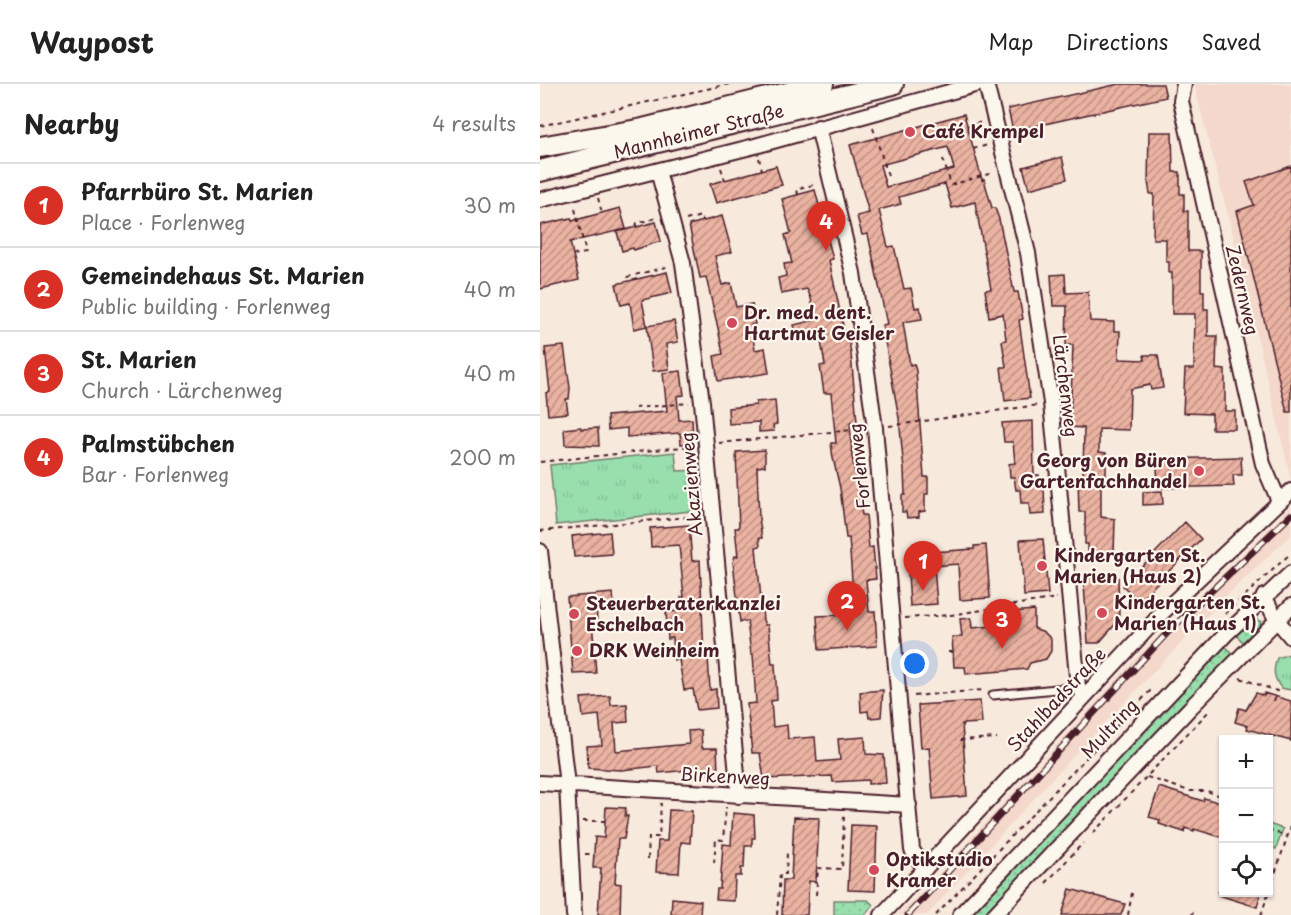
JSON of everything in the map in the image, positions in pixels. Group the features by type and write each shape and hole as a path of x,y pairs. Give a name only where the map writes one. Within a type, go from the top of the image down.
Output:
{"main road":[{"name":"Mannheimer Straße","path":"540,147 644,129 823,84"},
{"name":"Mannheimer Straße","path":"540,171 893,84"}],"street":[{"path":"540,200 658,171 978,84"},
{"name":"Lärchenweg","path":"986,84 1028,253 1051,404 1069,597 1082,691"},
{"name":"Zedernweg","path":"1184,84 1181,101 1263,464 1279,501"},
{"name":"Forlenweg","path":"818,127 853,273 875,428 901,697 912,850 925,869"},
{"name":"Akazienweg","path":"658,171 683,263 702,402 733,796"},
{"name":"Stahlbadstraße","path":"882,915 1082,691 1291,491"},
{"path":"540,551 567,785 574,915"},
{"name":"Multring","path":"960,915 1264,596 1291,573"},
{"path":"994,915 1276,619 1290,610 1264,596"},
{"path":"1264,596 1276,619 1291,637"},
{"name":"Birkenweg","path":"540,783 909,805"}],"lane":[{"path":"993,695 1082,691"}],"path":[{"path":"540,126 729,84"},
{"path":"868,114 889,179"},
{"path":"943,159 951,185 1007,168"},
{"path":"798,195 797,189 831,180"},
{"path":"571,194 586,253 573,255"},
{"path":"636,227 637,224 701,216 703,221"},
{"path":"627,277 683,263"},
{"path":"635,408 702,402"},
{"path":"540,462 875,428 1051,404"},
{"path":"540,531 712,514"},
{"path":"893,619 988,609 1069,597"},
{"path":"988,609 990,626"},
{"path":"948,652 953,652"},
{"path":"1248,670 1240,678 1277,691"},
{"path":"1275,701 1277,691 1281,688"},
{"path":"901,697 984,690 993,695"},
{"path":"1044,885 1210,710"},
{"path":"960,740 997,738"},
{"path":"1147,777 1189,791 1207,791 1219,795"},
{"path":"648,859 649,837 659,837 662,792"},
{"path":"714,863 716,839 723,840 733,796"},
{"path":"816,895 818,868 842,869 844,802"},
{"path":"569,821 605,821"},
{"path":"1261,915 1291,826"},
{"path":"1273,831 1288,836"},
{"path":"777,915 780,874 786,874 787,853"},
{"path":"1128,915 1132,893"}],"shaded area":[{"path":"1194,84 1291,84 1291,480 1237,251"},
{"path":"1291,507 1291,535 1223,599 1064,766 927,915 898,915 924,890 1139,655"}],"green space":[{"path":"675,452 677,471 697,470 701,510 556,525 550,465"},
{"path":"1256,619 1261,622 1260,625 1243,642 1236,635"},
{"path":"1225,646 1233,653 984,915 970,915"},
{"path":"1291,655 1291,690 1281,688 1274,673 1277,658"},
{"path":"1273,825 1283,829 1276,849 1273,848"},
{"path":"834,900 868,900 873,905 865,915 834,915"}],"building":[{"path":"1119,84 1163,84 1166,97 1013,131 1008,109"},
{"path":"964,114 982,180 984,179 992,208 995,208 999,219 1014,292 1018,292 1023,319 1019,320 1030,398 1005,401 1001,367 1006,367 1002,341 1006,340 1003,314 989,317 985,290 991,289 975,202 952,208 945,184 899,197 901,204 879,210 888,247 894,246 904,289 911,288 915,308 920,307 922,319 903,322 910,365 914,364 916,371 924,477 928,477 925,511 919,512 919,517 907,518 906,512 902,512 902,495 905,495 904,470 899,418 882,325 887,324 868,234 862,235 857,216 869,213 850,145","holes":["948,147 954,169 886,187 880,165"]},
{"path":"1149,132 1172,132 1173,172 1180,172 1180,194 1184,194 1184,211 1188,211 1188,251 1201,251 1201,291 1204,291 1204,309 1208,309 1208,336 1217,336 1216,369 1225,370 1225,411 1235,411 1235,429 1212,429 1212,414 1183,413 1185,369 1194,369 1195,314 1172,314 1172,273 1169,273 1169,262 1166,262 1166,239 1153,239 1154,194 1150,194 1148,182"},
{"path":"1062,157 1067,179 1029,189 1023,167"},
{"path":"776,166 782,185 716,203 710,184"},
{"path":"1291,166 1291,412 1287,412 1237,211 1254,205 1246,182"},
{"path":"815,190 833,259 829,260 851,354 857,422 850,422 852,456 862,515 866,515 869,548 873,547 876,579 866,580 869,612 875,611 877,646 819,650 817,616 840,615 838,595 853,594 849,538 846,538 840,488 833,458 831,443 836,443 831,393 824,393 820,366 825,365 819,329 796,334 794,325 815,320 811,298 807,289 781,294 778,278 786,276 784,264 792,263 785,235 791,233 782,199"},
{"path":"620,208 626,229 570,242 579,280 540,289 540,225 571,218 572,221"},
{"path":"722,216 732,252 715,256 722,285 731,283 736,307 752,304 755,324 751,325 755,350 765,348 769,373 718,381 714,356 723,354 706,277 700,278 689,225"},
{"path":"656,222 661,241 634,250 633,248 622,251 617,232"},
{"path":"667,272 672,293 642,300 647,326 634,329 630,303 621,305 616,284"},
{"path":"1065,274 1066,293 1088,292 1090,321 1114,322 1114,331 1120,331 1119,359 1145,360 1144,355 1158,355 1163,388 1151,390 1150,385 1130,389 1129,430 1099,429 1099,452 1106,453 1106,479 1101,478 1101,517 1115,519 1114,554 1088,551 1088,544 1085,544 1085,512 1079,512 1078,478 1083,478 1084,428 1070,427 1073,345 1066,345 1067,306 1053,306 1051,275"},
{"path":"674,321 678,342 666,344 669,369 653,371 647,326"},
{"path":"564,346 570,388 569,399 566,399 568,413 548,415 546,393 550,392 545,348"},
{"path":"681,371 684,395 677,396 679,420 692,419 693,443 681,444 680,433 627,437 627,428 608,430 607,416 667,411 663,373"},
{"path":"775,400 777,424 773,425 774,431 759,432 759,422 729,424 728,408"},
{"path":"1033,421 1034,475 1039,475 1040,488 1044,488 1045,514 1030,515 1029,503 1021,503 1020,490 1016,490 1014,477 1010,477 1009,464 1015,463 1013,442 1004,442 1002,423"},
{"path":"581,427 581,429 598,428 599,446 565,445 564,429"},
{"path":"765,450 765,466 757,467 762,538 759,538 760,546 756,547 763,620 765,625 768,625 772,664 775,664 777,700 771,701 773,727 787,725 788,739 815,737 817,762 840,760 838,739 865,737 866,754 884,755 886,783 868,784 868,780 833,782 832,776 764,779 760,753 752,753 747,704 756,703 753,654 751,654 747,621 740,622 733,562 735,556 738,556 735,528 739,528 736,452"},
{"name":"Georg von Büren Gartenfachhandel","path":"1241,457 1242,475 1233,475 1234,486 1158,488 1157,466 1164,466 1164,459"},
{"path":"1162,491 1163,504 1143,505 1143,492"},
{"path":"1185,522 1201,539 1139,601 1123,586"},
{"path":"689,525 692,561 700,560 704,657 708,657 710,690 716,689 717,708 697,710 693,689 684,690 679,660 674,660 673,638 668,639 666,612 682,611 681,597 684,597 679,545 651,547 650,528"},
{"path":"610,532 612,554 574,557 572,536"},
{"path":"1043,539 1048,594 1024,596 1020,540"},
{"path":"986,545 990,598 960,600 958,564 934,566 937,604 910,606 908,573 912,573 912,568 920,567 919,553 974,549 974,546"},
{"name":"Kindergarten St. Marien (Haus 1)","path":"1086,577 1118,577 1119,620 1099,643 1088,643 1084,584"},
{"path":"613,593 614,605 596,606 597,620 592,620 596,673 573,674 567,597"},
{"path":"1034,610 1034,628 1044,632 1051,639 1051,651 1046,659 1030,663 1027,669 966,674 965,667 954,667 952,637 962,637 960,619 971,618 972,628 1012,624 1011,612"},
{"path":"883,690 881,717 869,718 868,711 861,712 860,692"},
{"path":"1256,693 1291,701 1291,741 1247,729 1248,726 1235,722 1239,708 1246,710"},
{"path":"610,696 611,705 627,704 628,722 614,723 616,751 689,744 688,731 701,730 702,748 717,748 718,772 698,773 698,769 659,773 658,766 621,770 588,768 587,746 602,745 599,715 583,717 581,698"},
{"path":"980,701 982,723 962,724 967,796 933,799 929,747 921,748 918,705"},
{"path":"1159,787 1203,801 1204,798 1219,802 1219,836 1194,829 1194,831 1185,828 1184,832 1159,824 1160,820 1149,817"},
{"path":"606,807 626,808 625,816 628,816 624,839 618,839 615,883 621,884 620,915 598,915 601,868 593,868 595,837 604,838"},
{"path":"669,810 692,811 690,843 681,842 679,873 656,872 658,841 667,841"},
{"path":"733,813 754,815 755,838 752,838 752,846 745,846 744,868 741,868 741,876 735,876 734,901 716,900 717,889 720,889 723,844 731,845"},
{"path":"794,817 819,818 816,882 809,881 807,915 782,915 783,880 791,880"},
{"path":"851,825 877,826 875,891 848,890"},
{"path":"1070,889 1125,904 1121,915 1062,915"},
{"path":"1224,897 1260,897 1257,907"},
{"path":"672,898 701,901 700,915 671,915"}],"railway":[{"path":"908,915 1169,631 1291,515"}],"place":[{"name":"Café Krempel","path":"910,132"},
{"name":"Palmstübchen","path":"826,251"},
{"name":"Dr. med. dent. Hartmut Geisler","path":"732,323"},
{"name":"Georg von Büren Gartenfachhandel","path":"1199,471"},
{"name":"Kindergarten St. Marien (Haus 2)","path":"1042,566"},
{"name":"Pfarrbüro St. Marien","path":"923,591"},
{"name":"Kindergarten St. Marien (Haus 1)","path":"1102,613"},
{"name":"Steuerberaterkanzlei Eschelbach","path":"574,614"},
{"name":"Gemeindehaus St. Marien","path":"847,631"},
{"name":"St. Marien","path":"1002,649"},
{"name":"DRK Weinheim","path":"577,651"},
{"name":"Optikstudio Kramer","path":"874,870"}]}
